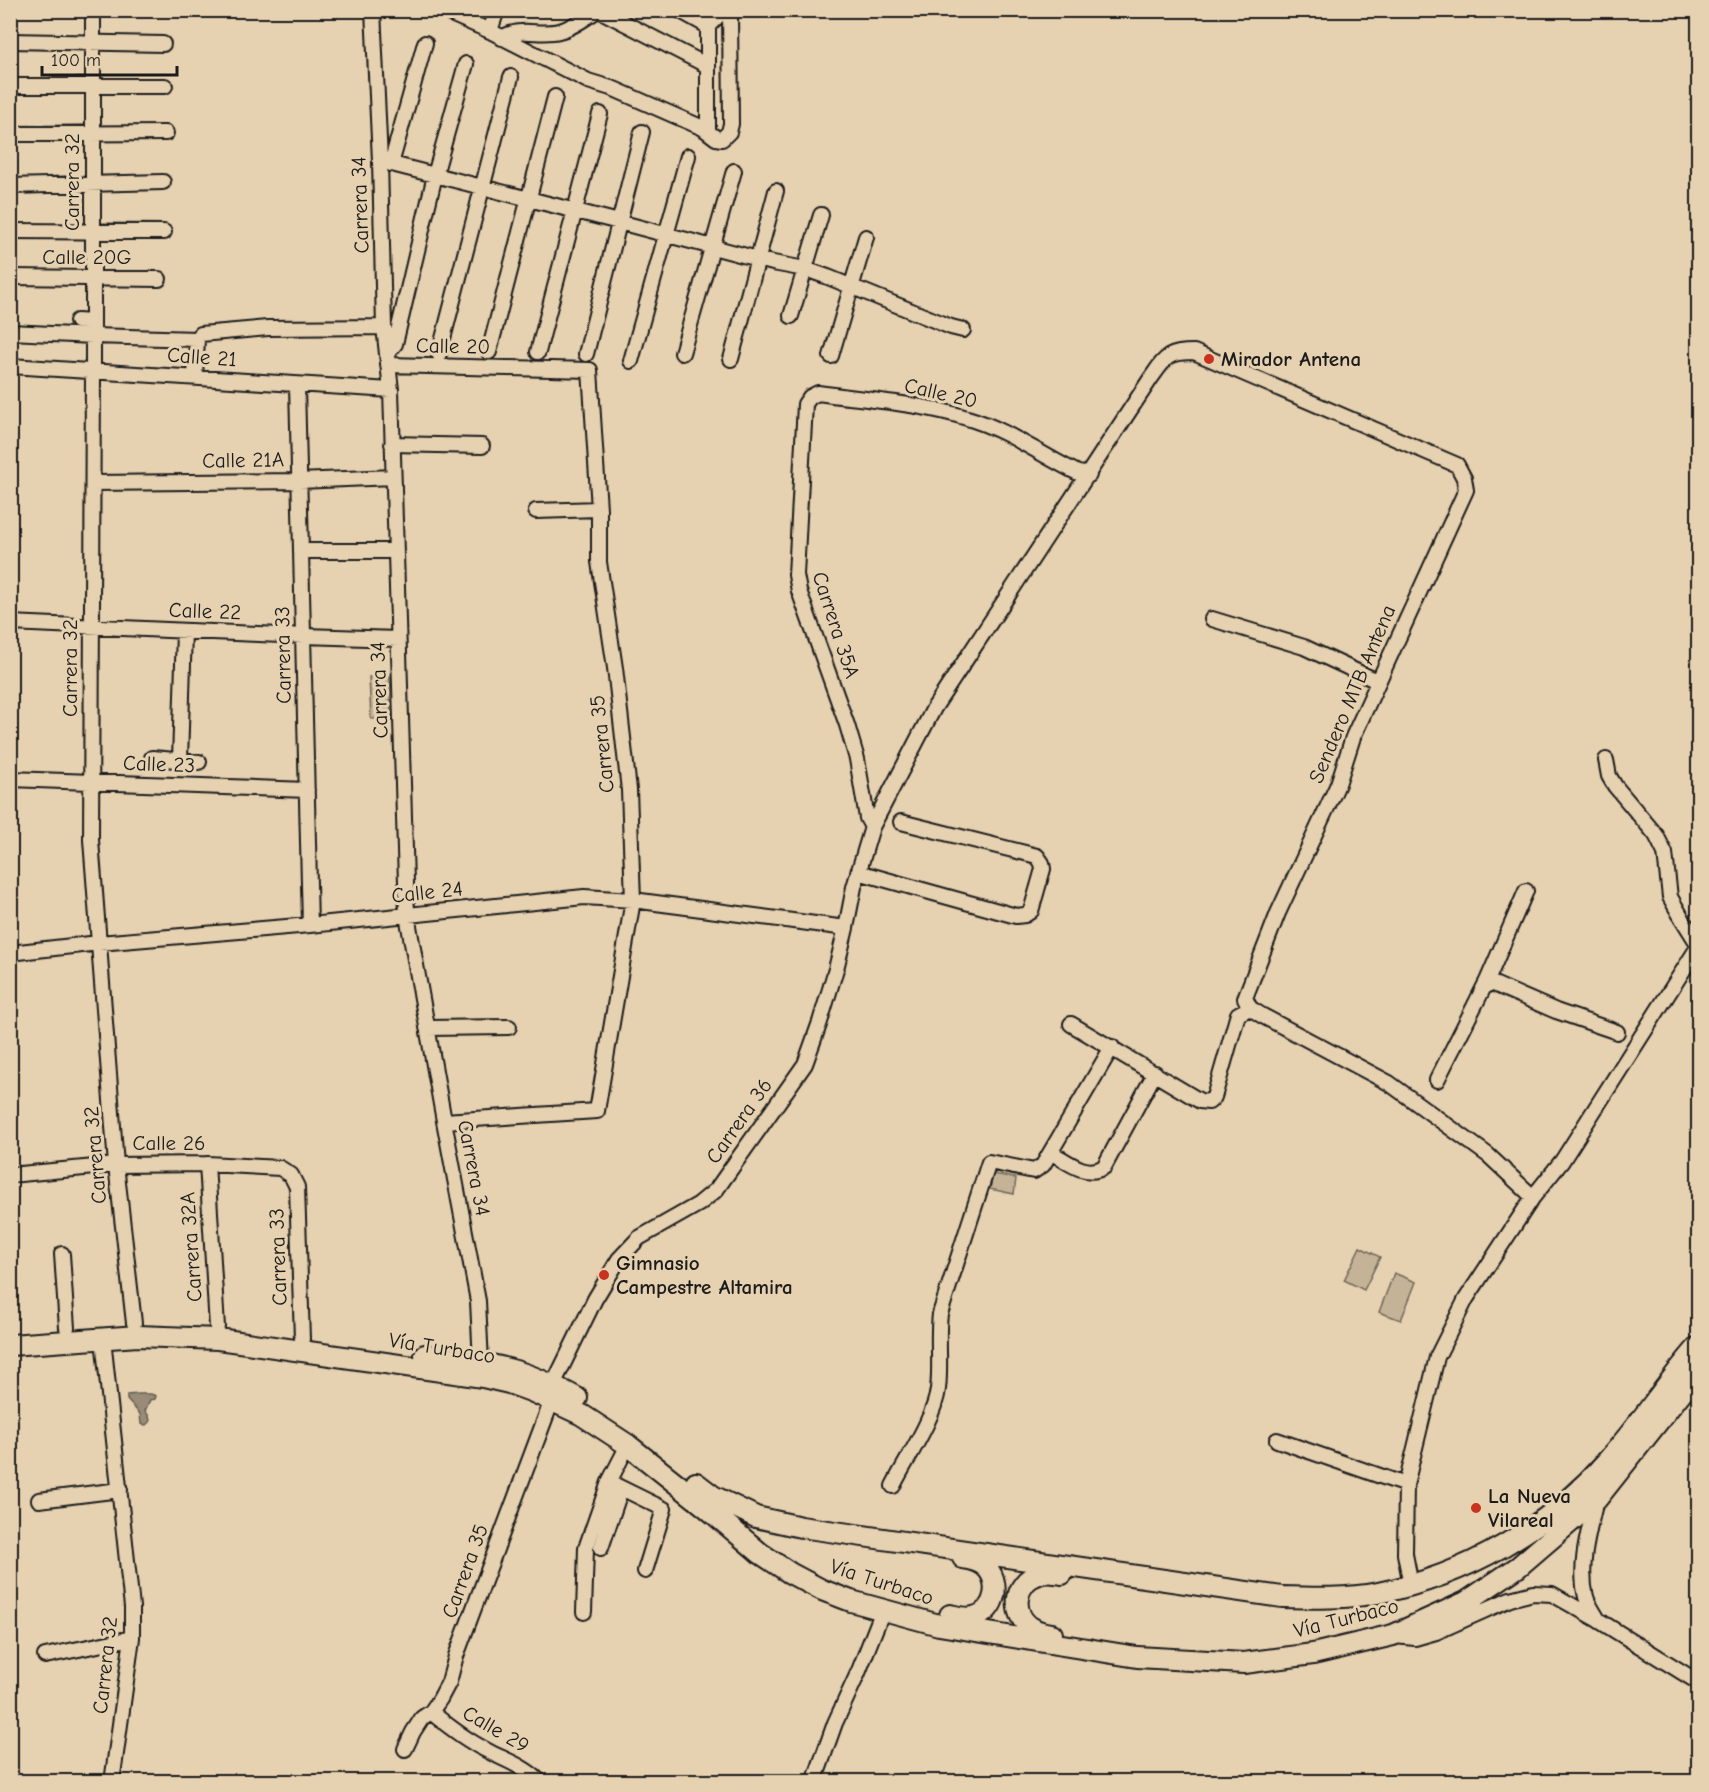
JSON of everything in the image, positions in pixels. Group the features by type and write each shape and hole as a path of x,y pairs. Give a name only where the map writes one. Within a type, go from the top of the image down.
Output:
{"highway":[{"name":"Vía Turbaco","path":"10,1332 135,1323 217,1327 481,1363 510,1369 552,1392 628,1445 760,1553 822,1590 851,1601 939,1625 1137,1657 1244,1663 1312,1654 1393,1635 1466,1602 1518,1567 1596,1500 1698,1374"},
{"name":"Vía Turbaco","path":"10,1345 138,1336 230,1341 483,1377 552,1392 588,1403 613,1419 713,1496 756,1517 836,1533 1139,1577 1282,1597 1335,1598 1377,1593 1411,1585 1454,1570 1505,1545 1547,1518 1586,1484 1609,1460 1698,1347"},
{"path":"836,1533 848,1544 980,1562 987,1567 994,1578 996,1591 992,1603 983,1613 976,1617 964,1618 874,1599 851,1601"},
{"path":"1137,1657 1122,1646 1036,1631 1027,1625 1017,1605 1022,1586 1030,1577 1041,1573 1051,1572 1129,1585 1139,1577"}],"street":[{"name":"Carrera 32","path":"93,10 91,840 116,1165 135,1323"},
{"name":"Carrera 34","path":"373,10 386,162 384,327 391,390 407,915 478,1301 481,1363"},
{"path":"442,10 578,76 614,89 722,139 729,132 731,124 730,10"},
{"path":"490,32 498,10"},
{"path":"502,39 508,34 517,32 563,30 599,10 708,66"},
{"path":"679,10 708,26"},
{"path":"708,132 708,26 724,10"},
{"path":"10,41 162,44"},
{"path":"425,43 386,162 758,259 805,269 963,330"},
{"path":"387,360 395,344 435,175 466,64"},
{"path":"439,354 511,77"},
{"path":"10,86 165,86"},
{"path":"489,352 555,96"},
{"path":"538,352 600,114"},
{"path":"586,354 642,132"},
{"path":"10,134 166,133"},
{"path":"631,360 688,156"},
{"path":"682,353 734,171"},
{"path":"10,186 163,182"},
{"path":"731,359 776,191"},
{"path":"791,316 821,215"},
{"path":"10,231 164,232"},
{"path":"831,356 866,237"},
{"name":"Calle 20G","path":"14,278 159,279"},
{"path":"77,321 93,329"},
{"path":"195,378 197,339 201,334 268,328 384,327"},
{"path":"10,332 93,329 197,339"},
{"name":"Sendero MTB Antena","path":"872,827 934,708 1165,357 1178,352 1194,352 1457,465 1464,478 1466,490 1377,681 1353,737 1338,784 1278,913 1245,998 1250,1008"},
{"name":"Calle 20","path":"387,360 590,370"},
{"name":"Calle 21","path":"10,366 391,390"},
{"name":"Carrera 35","path":"444,1121 597,1111 633,900 629,790 615,668 599,562 599,509 590,370"},
{"name":"Carrera 33","path":"297,385 310,925"},
{"name":"Calle 20","path":"810,397 818,393 930,409 968,418 999,431 1078,473 1089,475"},
{"name":"Carrera 35A","path":"810,397 806,404 796,574 799,591 848,725 857,759 867,818 872,827"},
{"path":"392,444 482,446"},
{"name":"Calle 21A","path":"93,483 299,481 393,477"},
{"path":"536,511 599,509"},
{"path":"301,551 396,551"},
{"path":"1212,619 1304,647 1377,681"},
{"name":"Calle 22","path":"10,623 398,639"},
{"path":"180,760 184,631"},
{"path":"152,758 199,762"},
{"path":"1411,1585 1406,1554 1406,1485 1437,1357 1466,1299 1533,1197 1562,1161 1698,946 1670,897 1665,852 1656,835 1615,786 1609,776 1606,760"},
{"name":"Calle 23","path":"10,779 306,790"},
{"path":"858,872 1016,916 1025,915 1030,911 1043,869 1042,862 1037,856 901,822"},
{"name":"Carrera 36","path":"552,1392 595,1299 619,1259 639,1238 699,1204 716,1190 805,1064 820,1022 846,928 858,872 872,827"},
{"path":"1437,1080 1487,981 1526,891"},
{"name":"Calle 24","path":"10,953 584,897 633,900 846,928"},
{"path":"1487,981 1556,1011 1617,1032"},
{"path":"1071,1024 1200,1101 1209,1102 1214,1097 1238,1014 1250,1008 1389,1083 1488,1155 1533,1197"},
{"path":"427,1028 509,1027"},
{"path":"893,1486 935,1405 938,1388 940,1314 989,1162 1034,1170 1043,1165 1112,1047"},
{"path":"1052,1153 1086,1172 1096,1172 1104,1167 1155,1073"},
{"name":"Calle 26","path":"10,1175 116,1165 207,1164 280,1168 291,1175"},
{"name":"Carrera 32A","path":"207,1164 217,1327"},
{"name":"Carrera 33","path":"291,1175 297,1187 302,1339"},
{"path":"62,1254 68,1328"},
{"name":"Carrera 32","path":"103,1339 132,1607 132,1638 112,1782"},
{"name":"Carrera 35","path":"405,1749 422,1718 431,1712 448,1682 552,1392"},
{"path":"1277,1440 1406,1485"},
{"path":"601,1548 615,1486 628,1445"},
{"path":"615,1486 664,1509 645,1572"},
{"path":"584,1612 586,1548 615,1486"},
{"path":"39,1500 120,1490"},
{"path":"1596,1500 1583,1575 1586,1599 1598,1620"},
{"path":"1393,1635 1415,1638 1436,1632 1510,1599 1533,1593 1552,1594 1698,1682"},
{"path":"814,1782 835,1723 883,1610"},
{"path":"45,1656 132,1638"},
{"name":"Calle 29","path":"431,1712 478,1746 532,1774 540,1782"}],"shaded area":[{"path":"390,676 391,718 371,719 369,677"},
{"path":"993,1174 1016,1178 1014,1194 990,1189"},
{"path":"1360,1247 1380,1257 1364,1290 1344,1280"},
{"path":"1394,1273 1416,1282 1401,1320 1379,1312"},
{"path":"127,1395 156,1396 155,1399 150,1400 145,1411 150,1421 146,1425 141,1424 140,1414 127,1400"}],"place":[{"name":"Mirador Antena","path":"1209,359"},
{"name":"Gimnasio Campestre Altamira","path":"604,1275"},
{"name":"La Nueva Vilareal","path":"1476,1508"}]}
